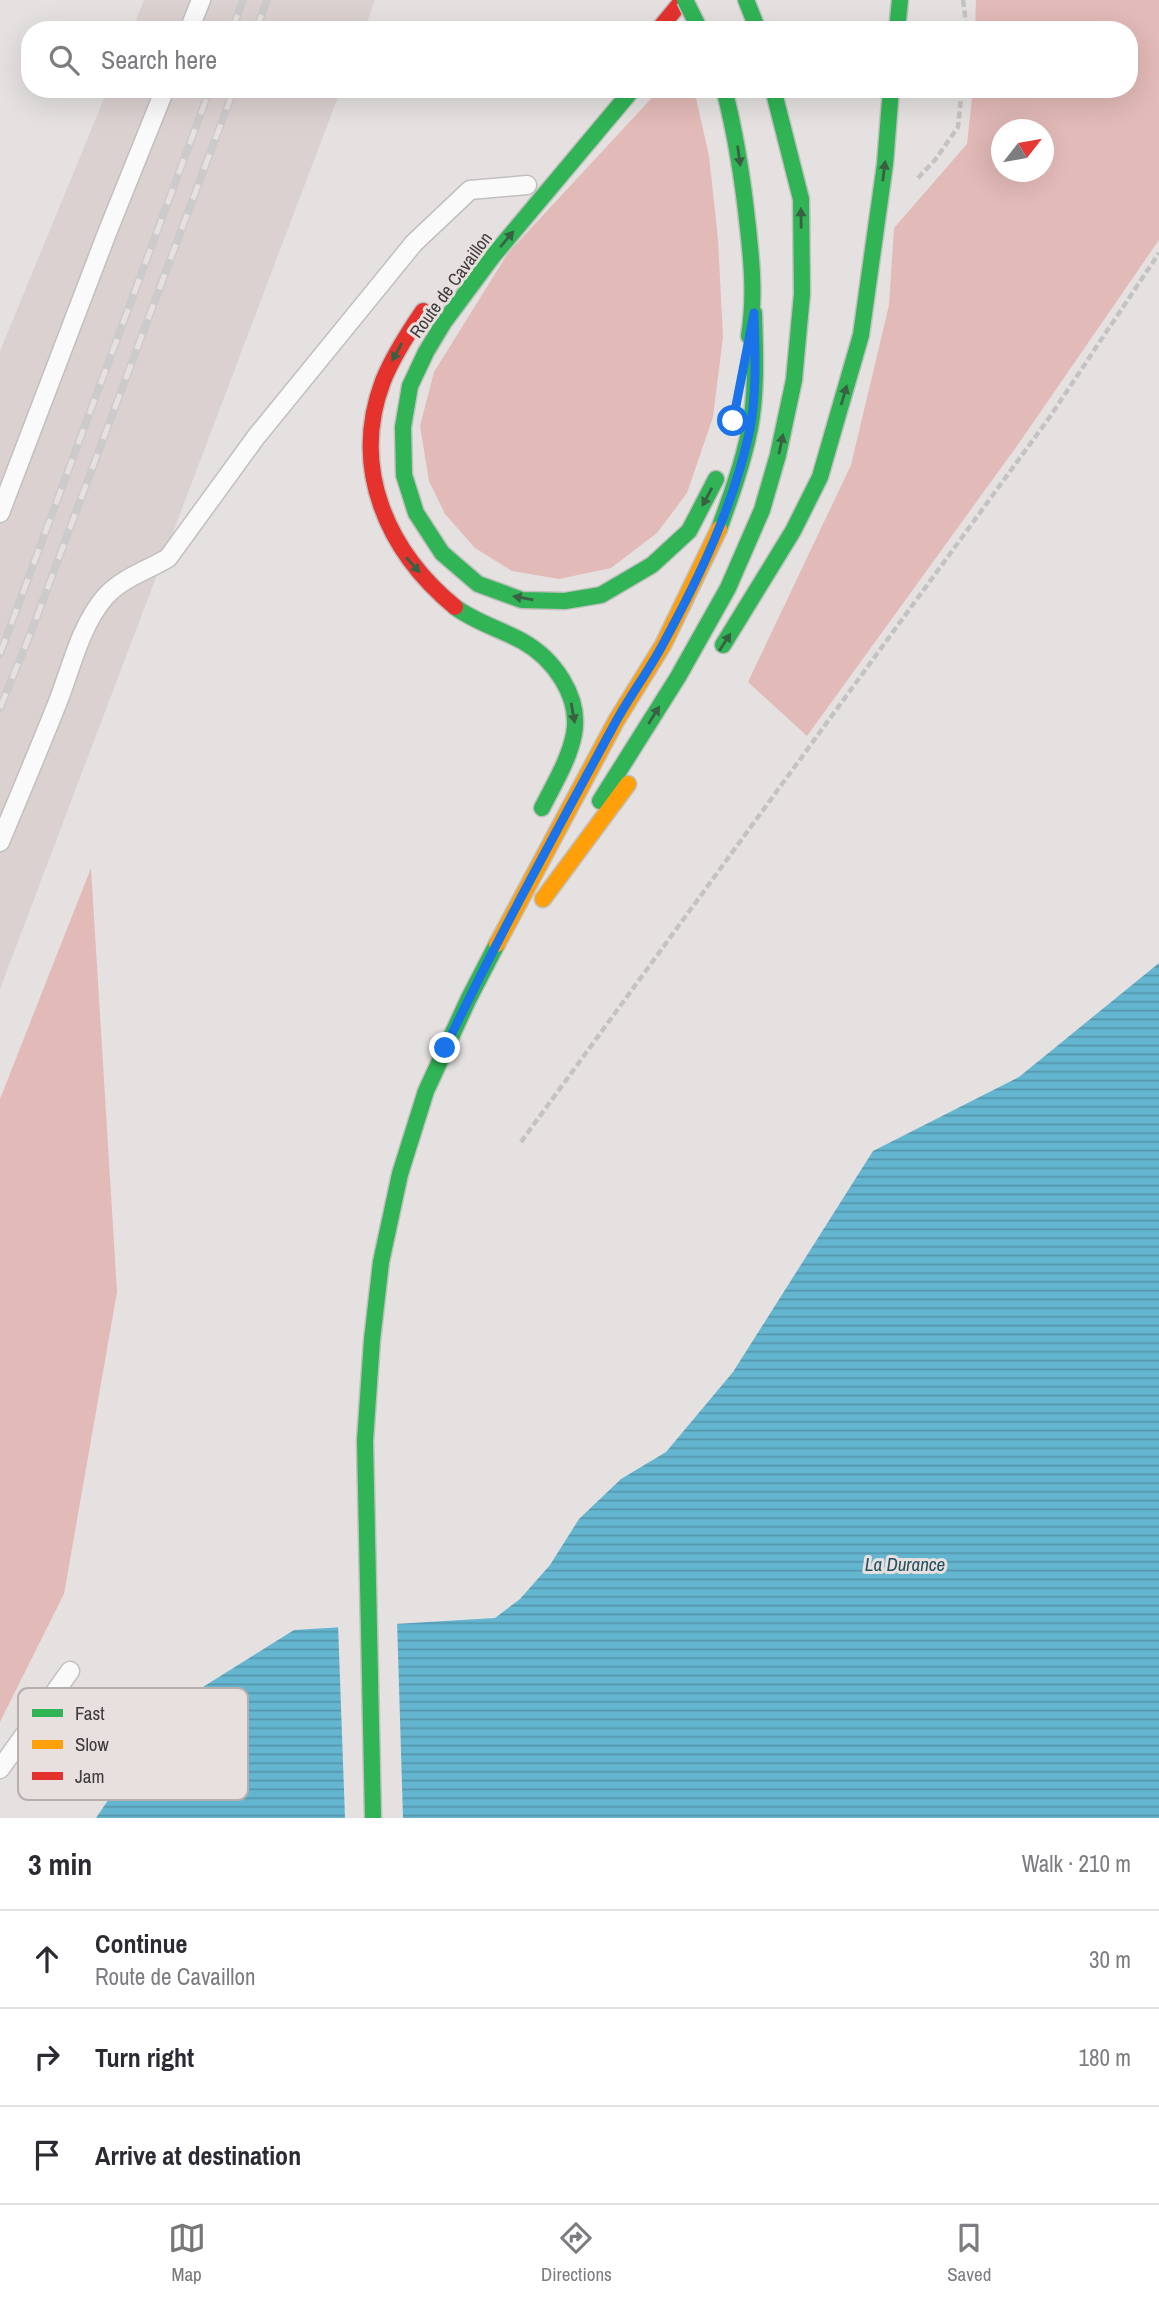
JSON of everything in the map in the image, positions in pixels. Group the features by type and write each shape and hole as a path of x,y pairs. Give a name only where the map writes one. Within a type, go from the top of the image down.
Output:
{"main road":[{"path":"666,21 684,0 695,21"},
{"path":"690,21 707,0"},
{"path":"746,0 755,21"},
{"path":"898,21 900,0"},
{"name":"Route de Cavaillon","path":"625,98 493,256 444,322 426,352 410,386 403,427 404,475 416,513 442,553 478,583 522,600 565,600 601,595 652,565 689,531 723,461"},
{"path":"373,1818 365,1441 372,1340 382,1262 400,1174 426,1091 469,998 616,721 663,645 716,538 735,486 750,426 755,372 754,313 745,196 734,126 726,98"},
{"path":"514,936 678,677 728,589 762,510 778,455 794,380 802,294 801,199 775,98"},
{"path":"718,653 787,542 820,477 861,335 885,164 890,98"},
{"path":"510,204 531,179"},
{"path":"430,302 394,357 379,391 372,430 372,475 383,517 399,547 436,591 460,610 528,642 547,657 561,676 570,700 575,726 564,763 534,824"},
{"path":"738,394 754,313"},
{"path":"469,998 648,755"},
{"path":"469,998 509,886"}],"lane":[{"path":"193,21 201,0"},
{"path":"0,513 161,98"},
{"path":"0,842 85,631 103,599 120,582 167,558 256,436 414,243 470,190 531,179"},
{"path":"58,1688 70,1671"},
{"path":"0,1769 18,1744"}],"path":[{"path":"962,0 966,21"},
{"path":"916,179 935,160 958,127 961,98"},
{"path":"522,1142 1049,418 1159,253"}],"shaded area":[{"path":"144,0 375,0 367,21 136,21"},
{"path":"976,0 1159,0 1159,240 1019,443 807,736 748,682 851,465 889,305 894,228 967,144 972,98 1138,98 1138,21 975,21"},
{"path":"104,98 338,98 0,989 0,351"},
{"path":"652,98 696,98 709,156 718,239 723,337 713,417 687,493 657,533 611,568 559,579 512,571 475,548 445,514 429,481 420,426 434,372 508,253"},
{"path":"91,868 117,1292 64,1594 0,1722 0,1099"}],"water":[{"name":"La Durance","path":"1159,963 1159,1818 96,1818 108,1800 248,1800 248,1688 201,1688 294,1630 495,1618 520,1599 550,1565 579,1519 621,1479 666,1452 733,1372 873,1151 1019,1077"}],"pier":[{"path":"397,1620 403,1818 345,1818 338,1624"}],"railway":[{"path":"235,21 243,0"},
{"path":"259,21 267,0"},
{"path":"0,654 207,98"},
{"path":"0,708 33,627 231,98"}],"traffic: fast":[{"path":"685,0 696,21"},
{"path":"746,0 754,21"},
{"path":"898,21 900,0"},
{"path":"625,98 493,256 444,322 426,352 410,386 403,427 404,475 416,513 442,553 478,584 522,600 565,601 601,595 652,565 689,531 716,479"},
{"path":"726,98 739,158 752,268 749,336"},
{"path":"600,801 678,677 728,588 762,510 778,455 794,380 802,294 801,199 775,98"},
{"path":"723,645 793,531 820,477 861,335 885,164 890,98"},
{"path":"719,529 750,428 755,385 754,313"},
{"path":"455,607 533,648 554,668 569,692 575,720 572,744 542,808"},
{"path":"373,1818 365,1441 381,1262 400,1174 426,1091 497,944"}],"traffic: slow":[{"path":"497,944 616,721 663,645 719,529"},
{"path":"543,899 628,784"}],"traffic: jam":[{"path":"666,21 683,0"},
{"path":"423,311 406,336 383,381 374,413 371,445 373,476 381,506 410,560 431,585 455,607"}],"route":[{"path":"445,1048 616,721 663,645 716,538 735,486 750,426 755,372 754,313 733,421"}]}
